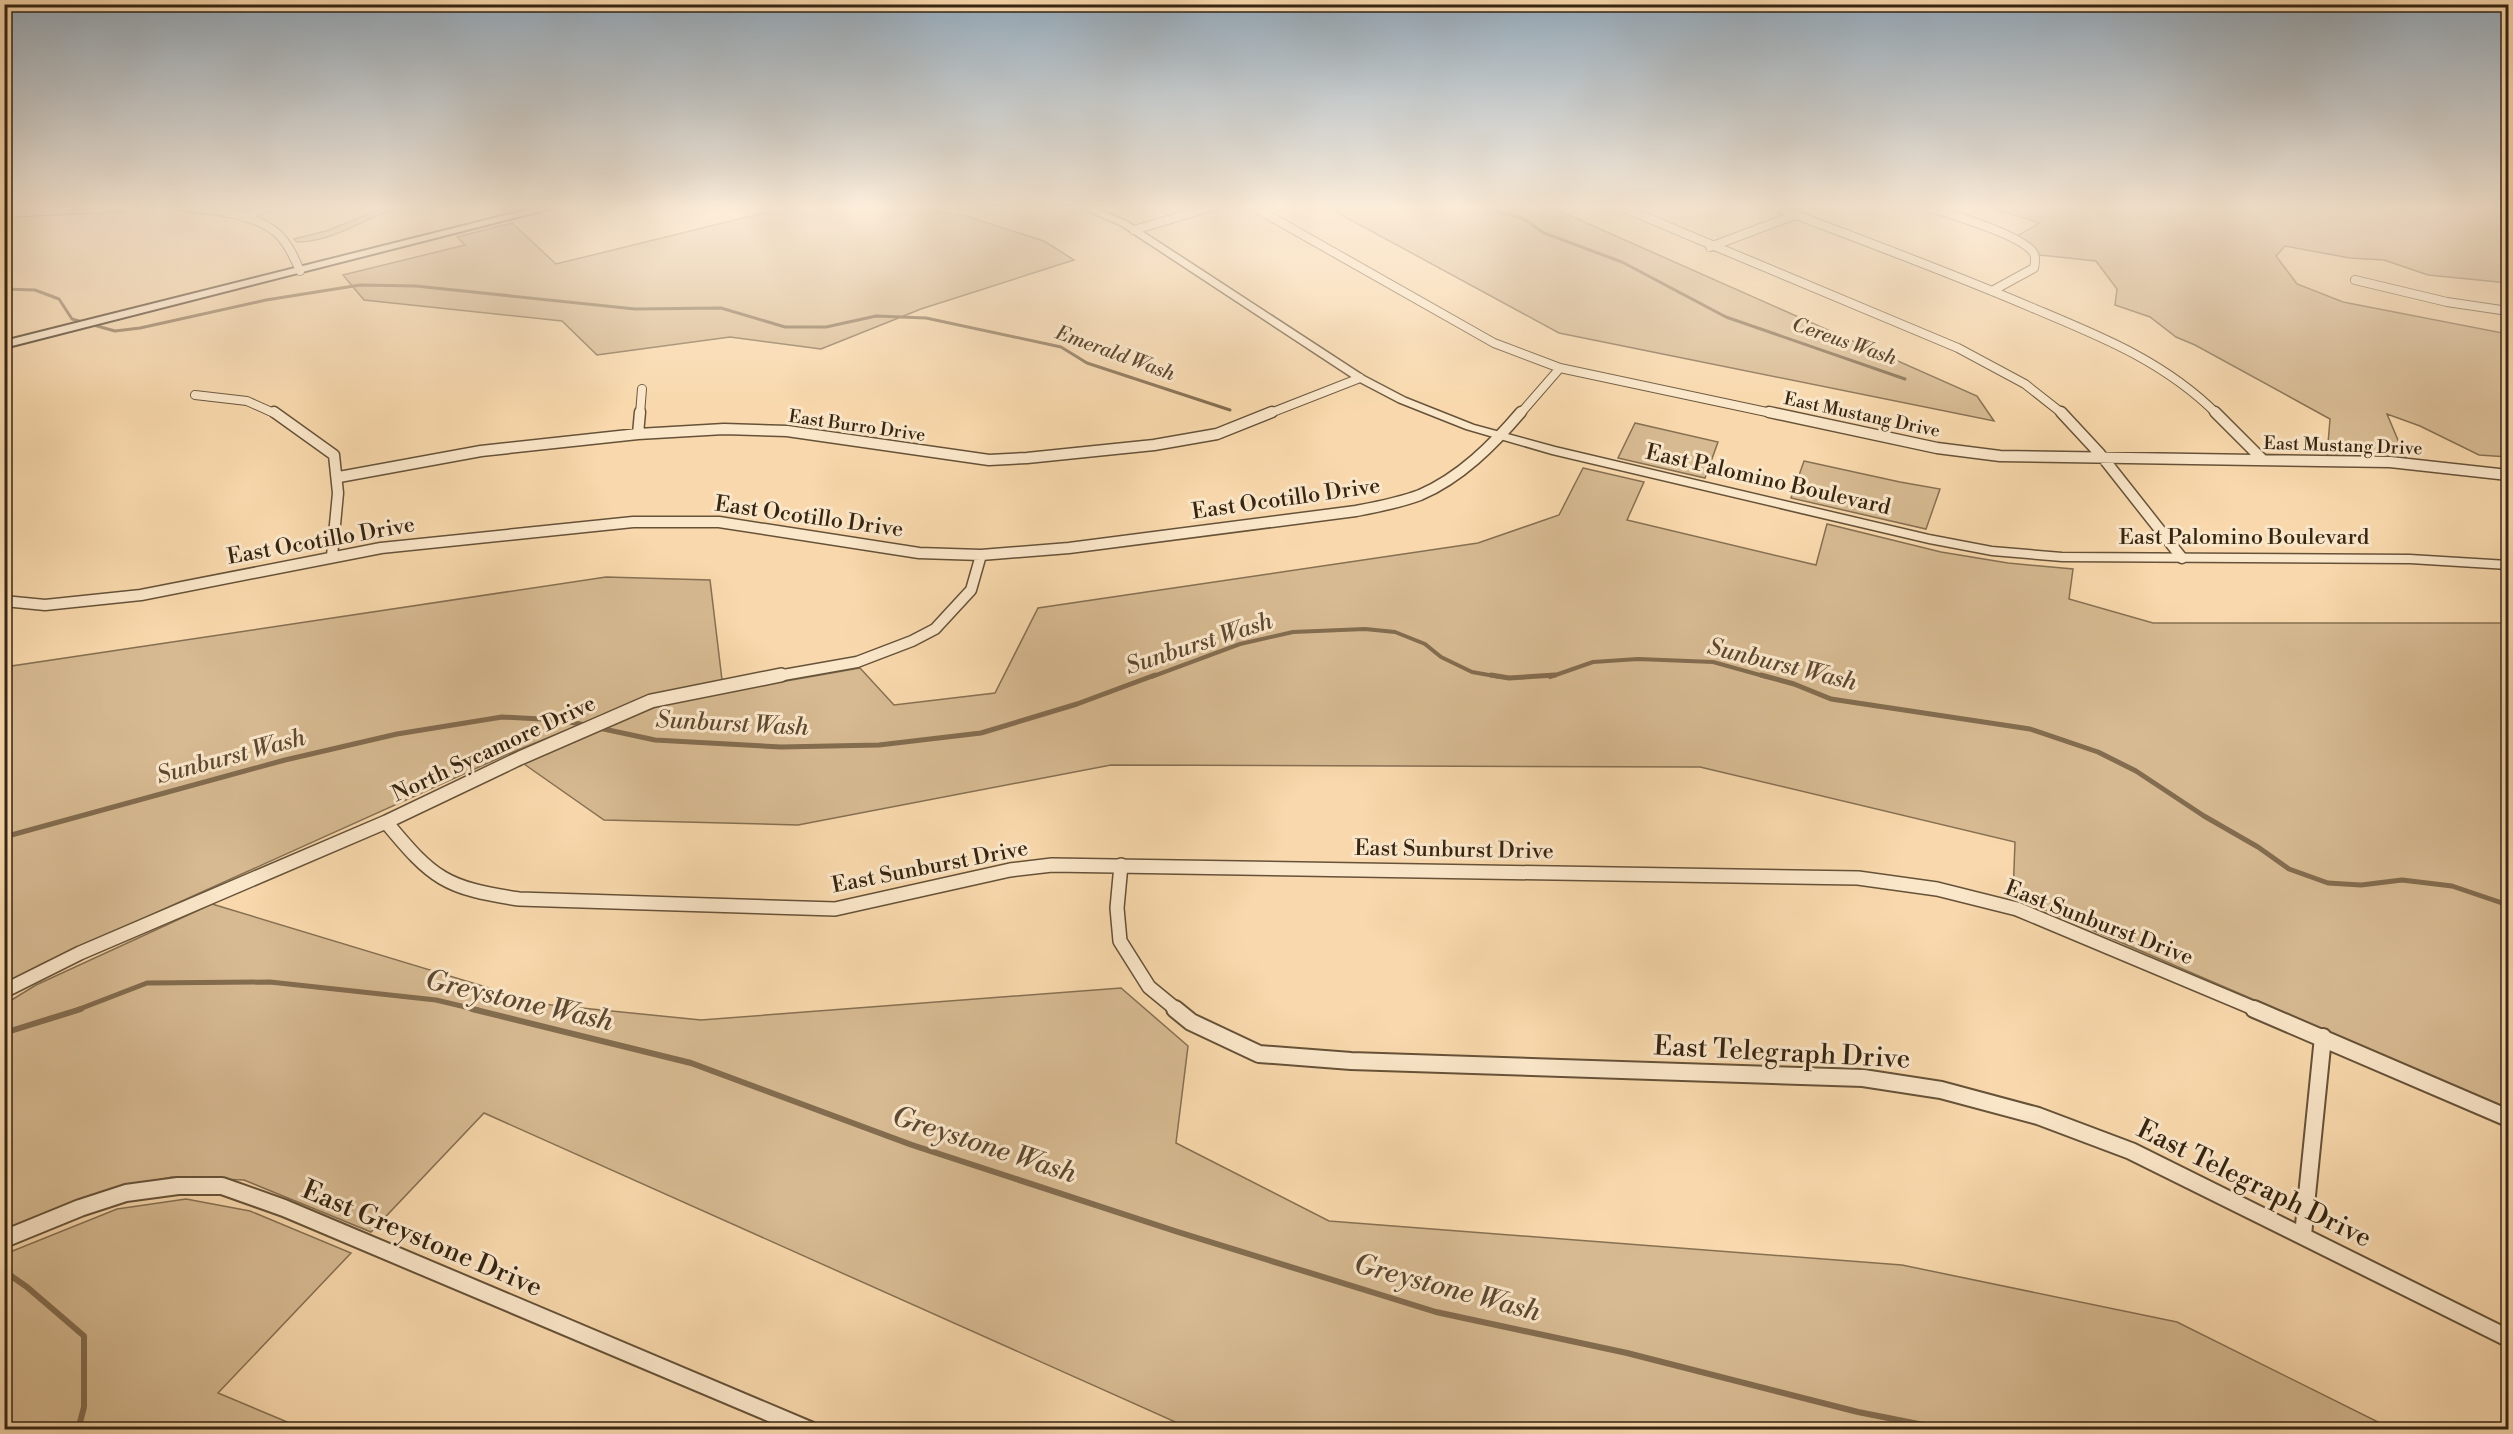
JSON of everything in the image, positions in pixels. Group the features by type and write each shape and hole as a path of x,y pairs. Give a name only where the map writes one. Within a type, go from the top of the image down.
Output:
{"main road":[{"path":"4,345 292,273"}],"street":[{"name":"East Palomino Boulevard","path":"1200,273 1360,378 1412,404 1498,436 1929,539 1992,551 2062,557 2410,559 2508,565"},
{"name":"East Mustang Drive","path":"1368,273 1494,342 1560,368 1937,448 2000,456 2390,462 2508,475"},
{"path":"1773,273 1954,347 2011,374 2072,423 2182,558"},
{"path":"1945,273 2096,333 2159,366 2202,399 2263,460"},
{"path":"1992,291 2025,273"},
{"path":"2355,280 2447,302 2508,311"},
{"name":"East Ocotillo Drive","path":"4,601 45,605 141,595 381,548 502,534 657,521 719,522 919,552 981,555 1092,545 1356,511 1395,503 1427,491 1460,472 1498,436 1560,368"},
{"name":"East Burro Drive","path":"339,477 469,453 638,434 723,429 787,431 989,460 1027,458 1154,445 1217,434 1360,378"},
{"path":"638,434 642,388"},
{"path":"195,395 234,398 259,406 285,419 334,455 339,477 340,504 332,556"},
{"name":"North Sycamore Drive","path":"4,991 80,953 386,822 520,758 651,701 717,686 847,664 877,656 912,642 935,629 967,595 976,580 981,555"},
{"name":"East Sunburst Drive","path":"386,822 419,860 441,878 471,890 519,899 835,909 872,903 996,873 1038,866 1121,865 1858,878 1936,889 2016,909 2323,1037 2508,1118"},
{"name":"East Telegraph Drive","path":"1121,865 1117,909 1120,941 1149,987 1191,1022 1259,1054 1351,1060 1863,1078 1941,1090 2038,1116 2131,1151 2508,1338"},
{"path":"2303,1235 2323,1037"},
{"name":"East Greystone Drive","path":"4,1239 80,1208 126,1193 178,1186 222,1186 284,1208 810,1430"}],"shaded area":[{"path":"351,273 1034,273 921,309 821,349 730,337 597,355 562,321 364,300 343,275"},
{"path":"1448,273 1699,273 1977,396 1994,421 1559,333"},
{"path":"2105,273 2289,273 2297,284 2343,302 2508,334 2508,457 2479,455 2420,426 2387,414 2406,459 2327,456 2330,419 2195,345 2176,337 2150,317 2115,305 2117,289"},
{"path":"2422,273 2508,273 2508,283"},
{"path":"1635,423 1718,442 1705,478 1618,458"},
{"path":"1804,461 1940,489 1926,529 1791,498"},
{"path":"1583,468 1644,482 1627,520 1816,565 1827,524 1941,552 2008,563 2073,569 2069,599 2153,623 2508,623 2508,1109 2013,896 2015,842 1700,767 1111,765 798,825 604,820 524,764 658,706 860,668 894,705 995,693 1038,608 1478,543 1559,515"},
{"path":"606,577 710,580 722,680 673,690 640,700 508,754 40,965 5,985 5,667"},
{"path":"212,904 542,1004 701,1020 1121,988 1188,1046 1176,1143 1329,1221 1902,1265 2177,1322 2392,1429 1191,1429 484,1113 371,1232 244,1180 172,1177 107,1191 5,1229 5,1004 36,985"},
{"path":"186,1199 250,1211 351,1253 218,1393 304,1429 5,1429 5,1254 117,1209"}],"waterway":[{"name":"Cereus Wash","path":"1643,273 1726,317 1905,379"},
{"name":"Emerald Wash","path":"4,289 35,290 59,299 72,319 115,331 140,328 266,300 360,285 416,286 635,309 721,308 785,327 826,327 876,316 926,318 1061,347 1087,363 1230,410"},
{"name":"Sunburst Wash","path":"1151,677 1240,644 1293,632 1365,629 1395,632 1425,644 1441,657 1472,672 1500,677"},
{"name":"Sunburst Wash","path":"1550,677 1593,662 1638,659 1713,662 1767,677"},
{"name":"Sunburst Wash","path":"599,728 655,740 781,747 879,745 981,733 1077,704 1155,675"},
{"name":"Sunburst Wash","path":"1491,675 1509,678 1555,675"},
{"name":"Sunburst Wash","path":"1761,675 1794,684 1831,699 2030,729 2098,752 2136,771 2204,816 2258,847 2289,869 2328,883 2361,885 2402,880 2452,886 2508,905"},
{"name":"Sunburst Wash","path":"4,837 285,760 397,734 502,717 560,720 585,725"},
{"name":"Greystone Wash","path":"77,1010 147,983 270,982 436,1000 478,1010"},
{"name":"Greystone Wash","path":"4,1033 81,1009"},
{"name":"Greystone Wash","path":"472,1009 691,1063 912,1145 1178,1232 1436,1312 1627,1353 1858,1412 1949,1430"},
{"path":"4,1271 27,1287 84,1336 84,1407 78,1430"}]}
